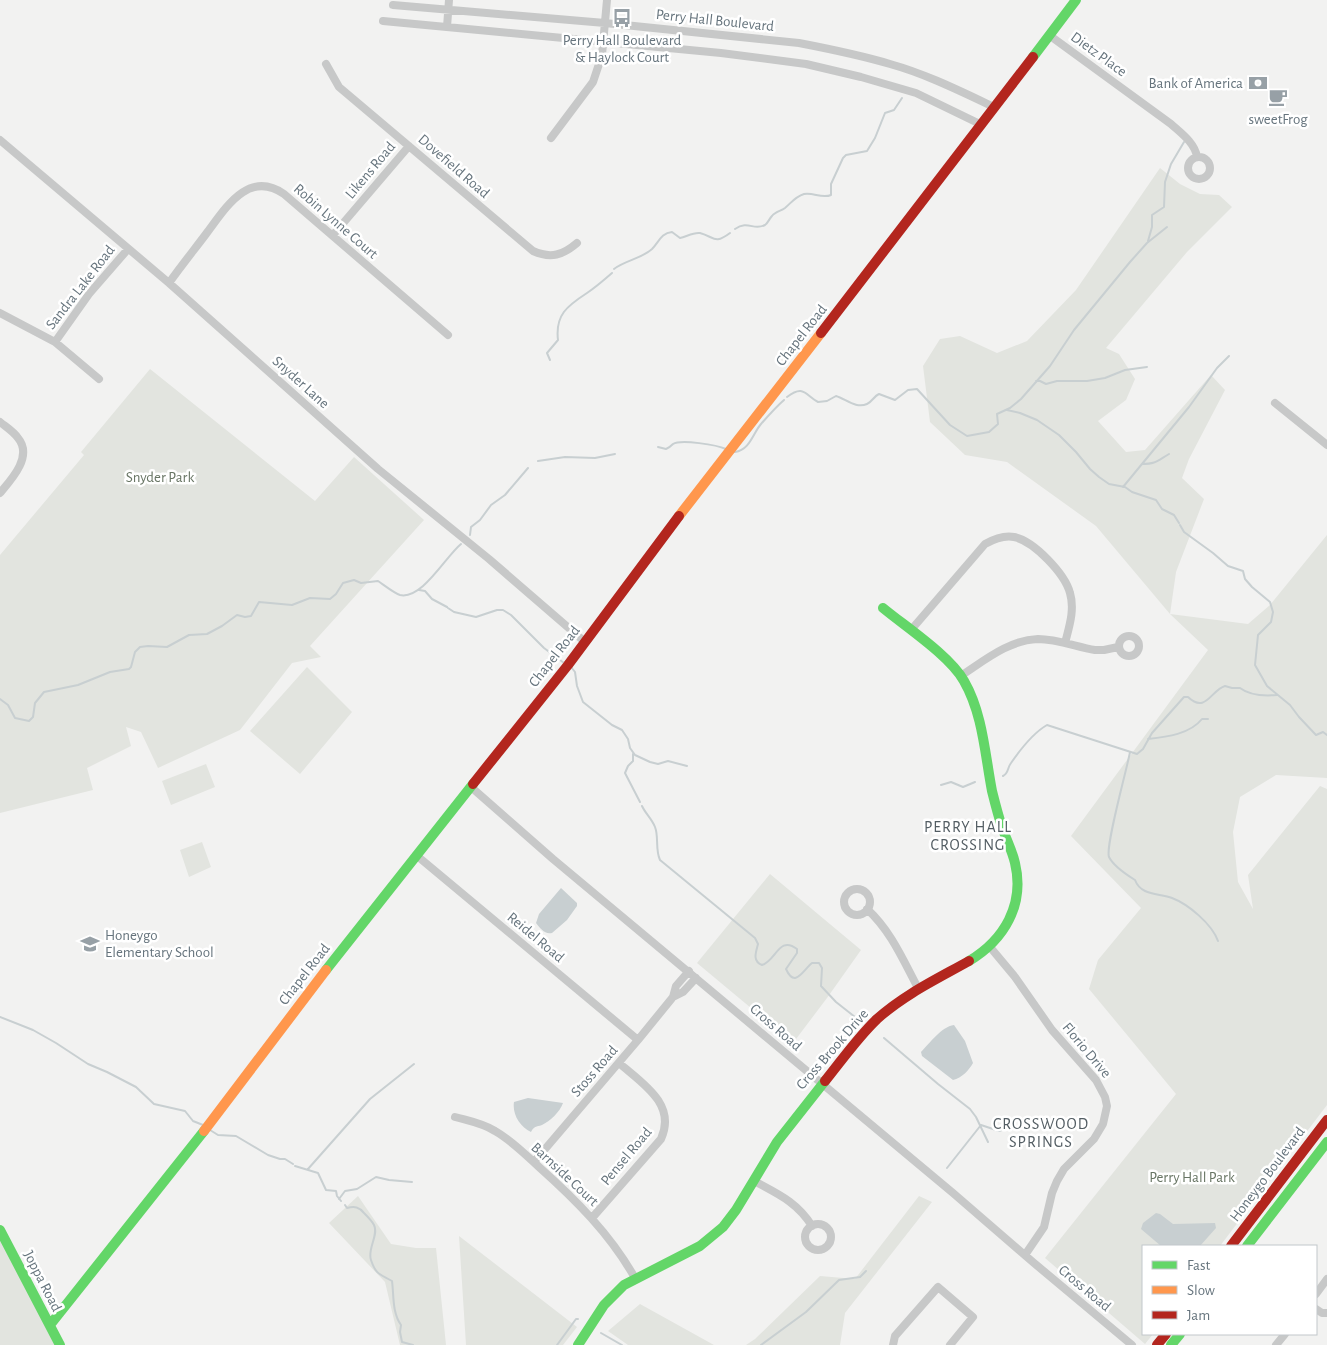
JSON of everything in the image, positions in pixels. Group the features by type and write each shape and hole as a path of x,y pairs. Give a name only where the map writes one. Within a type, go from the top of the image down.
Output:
{"street":[{"path":"447,27 449,0"},
{"path":"551,138 594,82 599,67 603,42 607,0"},
{"name":"Chapel Road","path":"50,1325 185,1155 416,855 585,642 1076,0"},
{"name":"Perry Hall Boulevard","path":"393,4 605,23 791,42 829,48 914,72 994,107"},
{"path":"383,21 721,53 806,64 916,93 982,125"},
{"name":"Dietz Place","path":"1049,35 1186,137 1196,150 1196,157"},
{"name":"Dovefield Road","path":"326,64 339,87 533,251 542,255 553,256 568,251 577,243"},
{"name":"Snyder Lane","path":"0,140 169,283 378,468 489,559 585,642"},
{"name":"Likens Road","path":"333,235 409,146"},
{"name":"Robin Lynne Court","path":"169,283 226,207 238,195 249,189 268,186 278,190 333,235 448,335"},
{"name":"Sandra Lake Road","path":"55,342 90,294 128,249"},
{"path":"0,313 55,342 99,379"},
{"path":"1275,403 1327,445"},
{"path":"0,422 18,438 22,452 21,461 16,473 0,493"},
{"path":"911,630 985,544 997,538 1016,537 1044,556 1060,573 1067,584 1071,595 1072,613 1065,643"},
{"name":"Cross Brook Drive","path":"578,1345 611,1297 622,1286 693,1251 724,1226 790,1122 863,1033 894,1004 918,988 976,958 1002,934 1009,920 1016,901 1017,876 1014,857 998,815 973,701 962,675 946,658 883,608"},
{"path":"962,675 1003,648 1038,639 1095,650 1118,648"},
{"name":"Cross Road","path":"471,787 1132,1345"},
{"name":"Reidel Road","path":"416,855 638,1040"},
{"path":"867,909 880,921 892,938 918,988"},
{"name":"Florio Drive","path":"990,947 1052,1030 1096,1080 1106,1096 1107,1106 1103,1124 1094,1139 1064,1170 1057,1181 1052,1193 1044,1227 1025,1255"},
{"name":"Stoss Road","path":"534,1162 638,1040 673,996 676,986 689,972"},
{"name":"Stoss Road","path":"673,996 683,992 696,978"},
{"name":"Pensel Road","path":"592,1218 661,1139 664,1131 664,1112 661,1102 655,1094 619,1063"},
{"name":"Barnside Court","path":"455,1117 480,1123 494,1130 534,1162 592,1218 620,1253 636,1278"},
{"name":"Honeygo Boulevard","path":"1232,1245 1327,1120"},
{"name":"Honeygo Boulevard","path":"1248,1245 1327,1142"},
{"path":"754,1181 791,1202 804,1212 812,1226"},
{"name":"Joppa Road","path":"0,1230 60,1345"},
{"path":"1317,1293 1327,1279"},
{"path":"894,1345 895,1336 938,1287 973,1317 950,1345"},
{"path":"1157,1345 1165,1335"},
{"path":"1171,1345 1179,1335"},
{"path":"1276,1345 1284,1335"}],"green space":[{"path":"1160,168 1180,184 1200,194 1219,195 1232,207 1187,252 1106,348 1119,354 1135,379 1126,400 1098,421 1126,452 1145,450 1211,375 1225,390 1189,459 1182,478 1204,499 1176,572 1170,614 1096,526 1007,462 965,455 930,422 923,366 940,339 960,336 997,353 1027,341 1076,290"},
{"name":"Snyder Park","path":"150,369 315,501 354,457 424,520 310,646 321,657 292,663 240,730 158,768 141,732 126,727 131,746 87,768 93,790 0,813 0,555 84,455 81,452"},
{"name":"Perry Hall Park","path":"1327,535 1327,778 1276,775 1240,797 1233,832 1238,882 1253,909 1248,875 1320,786 1327,789 1327,1105 1221,1245 1142,1245 1142,1335 1152,1335 1145,1344 1045,1258 1176,1094 1089,989 1098,960 1141,908 1071,836 1208,650 1170,614 1248,624 1270,605"},
{"path":"307,667 352,712 300,774 250,731"},
{"path":"206,764 215,787 171,805 162,781"},
{"path":"202,842 211,867 189,877 180,850"},
{"path":"770,874 861,950 793,1043 697,963"},
{"path":"358,1196 391,1244 416,1248 436,1248 446,1345 400,1345 385,1282 329,1223"},
{"path":"919,1196 932,1202 845,1313 840,1345 746,1345 755,1339 820,1276 855,1279"},
{"path":"459,1236 577,1327 563,1345 466,1345"},
{"path":"0,1237 56,1345 0,1345"},
{"path":"640,1304 714,1345 628,1345 608,1331"}],"shaded area":[{"path":"561,888 577,903 577,906 567,920 552,933 547,933 536,923 539,914"},
{"path":"954,1025 965,1041 973,1063 965,1073 953,1080 922,1056 921,1052 940,1032"},
{"path":"528,1098 563,1103 560,1110 551,1119 534,1128 531,1132 523,1127 514,1111 514,1102"},
{"path":"1156,1213 1173,1224 1215,1223 1216,1228 1201,1245 1160,1245 1141,1229 1143,1223"}],"waterway":[{"path":"735,229 744,225 758,227 765,225 773,215 804,194 831,195 831,184 843,158 846,155 867,151 875,138 885,113 894,110 902,98"},
{"path":"1148,241 1152,227 1152,215 1164,207 1165,182 1171,164 1184,142"},
{"path":"787,397 797,391 801,391 818,402 827,401 836,396 855,404 863,405 869,403 879,394 895,400 908,390 917,389 950,425 967,436 989,432 998,424 997,414 1010,408 1021,399 1050,366 1074,330 1130,262 1147,243 1167,227"},
{"path":"614,269 648,252 668,233 672,232 680,238 700,233 715,239 721,239 730,233"},
{"path":"550,360 547,353 558,340 558,324 564,312 612,273"},
{"path":"1123,487 1189,407 1217,368 1229,356"},
{"path":"1036,381 1046,384 1057,381 1087,381 1105,378 1125,370 1147,367"},
{"path":"735,452 748,445 761,424 784,400"},
{"path":"1007,410 1037,420 1059,435 1099,477 1109,484 1125,487 1132,492 1156,500 1162,509 1174,515 1179,523"},
{"path":"658,447 666,449 673,444 691,442 726,449"},
{"path":"538,461 565,457 595,458 615,454"},
{"path":"1142,464 1154,463 1169,454"},
{"path":"470,535 471,527 480,520 491,505 505,495 528,468"},
{"path":"1180,525 1184,532 1228,566 1243,571 1245,579 1270,602 1273,612 1271,622 1258,635 1255,665 1267,686 1290,705 1316,735 1323,732 1327,735"},
{"path":"0,699 8,705 15,718 29,721 33,717 35,703 44,692 78,685 110,672 129,669 135,652 140,647 167,647 189,635 207,634 237,615 251,616 259,602 292,605 310,598 330,599 336,594 343,583 354,580 361,583 378,581 400,595 408,595 417,591 425,584 461,544"},
{"path":"419,590 425,591 432,599 447,607"},
{"path":"448,608 454,612 476,617 497,610 503,610 511,615 544,648 564,663"},
{"path":"571,667 575,672 577,686 583,702 612,725 622,730 635,755 658,764 668,761 687,766"},
{"path":"1003,776 1027,742 1047,725 1137,754 1143,749 1152,733 1184,697 1188,697 1194,702 1204,702 1225,686 1240,688 1257,694 1277,695"},
{"path":"1148,739 1178,734 1191,728 1202,719 1208,719"},
{"path":"1130,752 1113,824 1109,857 1117,867 1135,880 1141,889 1172,898 1192,910 1211,928 1218,941"},
{"path":"633,754 633,761 625,773 640,802"},
{"path":"941,785 951,782 963,787 975,782"},
{"path":"642,806 655,827 660,860 755,938 758,944 756,959 759,963 762,965 767,963 786,945 797,949 797,953 786,969 789,975 796,978 812,963 819,963 822,968 821,986 836,1002 855,1017"},
{"path":"0,1017 33,1030 88,1064 136,1087 154,1104 185,1111 193,1121 203,1125"},
{"path":"884,1038 970,1109 988,1142"},
{"path":"308,1169 370,1099 414,1064"},
{"path":"981,1125 999,1131 1013,1126"},
{"path":"947,1168 981,1125"},
{"path":"210,1130 218,1135 236,1136 268,1155 285,1159 293,1164"},
{"path":"295,1166 318,1173 326,1190 336,1191 341,1201"},
{"path":"339,1199 345,1191 357,1189 376,1177 412,1182"},
{"path":"345,1205 347,1208 359,1208 374,1225 375,1233 370,1251 371,1260 377,1271 392,1281 395,1309 401,1325 402,1342 413,1345"},
{"path":"761,1345 806,1312 839,1280 860,1277 866,1271"},
{"path":"557,1345 576,1319 578,1319"},
{"path":"601,1333 622,1345"}],"traffic: fast":[{"path":"1033,57 1076,0"},
{"path":"883,608 927,642 949,662 964,681 979,721 993,796 1015,863 1017,893 1009,920 1002,932 992,943 969,961"},
{"path":"326,970 473,784"},
{"path":"578,1345 604,1305 624,1285 700,1246 723,1227 736,1210 777,1142 825,1081"},
{"path":"50,1325 204,1131"},
{"path":"1248,1245 1327,1142"},
{"path":"0,1230 60,1345"},
{"path":"1171,1345 1179,1335"}],"traffic: slow":[{"path":"679,516 821,333"},
{"path":"204,1131 326,970"}],"traffic: jam":[{"path":"821,333 1033,57"},
{"path":"473,784 568,665 679,516"},
{"path":"825,1081 863,1033 877,1019 921,987 969,961"},
{"path":"1232,1245 1327,1120"},
{"path":"1157,1345 1165,1335"}],"place":[{"name":"Perry Hall Boulevard & Haylock Court","path":"622,18"},
{"name":"Bank of America","path":"1258,83"},
{"name":"sweetFrog","path":"1278,97"},
{"name":"Honeygo Elementary School","path":"90,944"}],"district":[{"name":"PERRY HALL CROSSING","path":"968,835"},
{"name":"CROSSWOOD SPRINGS","path":"1041,1132"}]}
